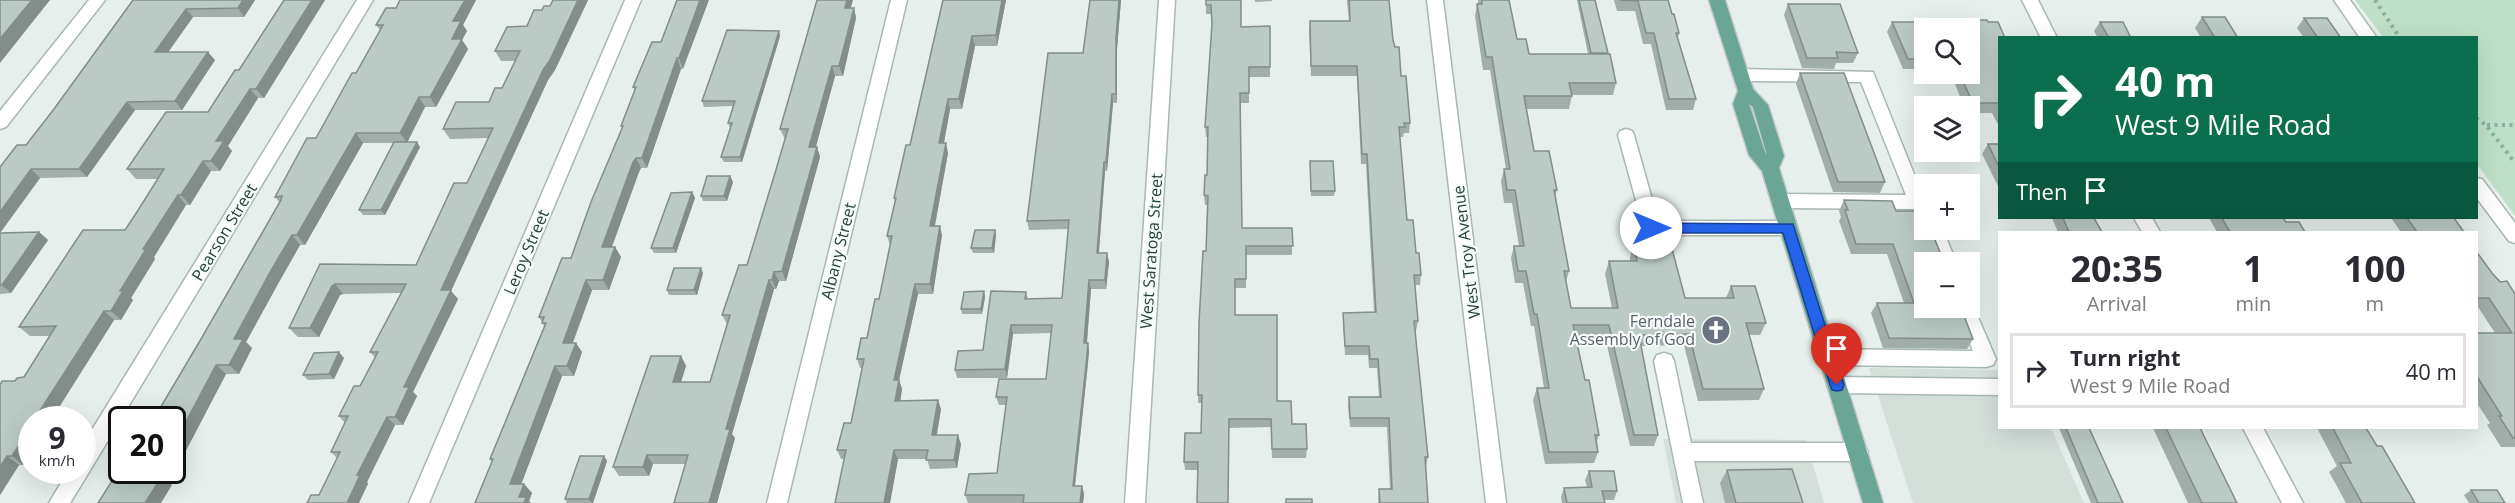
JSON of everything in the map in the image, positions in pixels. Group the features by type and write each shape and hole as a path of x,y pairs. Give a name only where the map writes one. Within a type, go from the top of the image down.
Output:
{"main road":[{"path":"1718,0 1743,83 1741,104 1757,155 1770,168 1873,503"}],"street":[{"path":"0,123 97,0"},
{"name":"Pearson Street","path":"96,442 365,0"},
{"name":"Leroy Street","path":"419,503 633,0"},
{"name":"Albany Street","path":"777,503 899,0"},
{"name":"West Saratoga Street","path":"1135,503 1167,0"},
{"name":"West Troy Avenue","path":"1435,0 1496,503"},
{"path":"2030,0 2048,36"},
{"path":"2342,0 2368,36"},
{"path":"1743,83 1867,76 1917,202 1781,205"},
{"path":"1626,135 1651,228 1788,228"},
{"path":"2478,187 2515,236"},
{"path":"1781,205 1914,208"},
{"path":"1828,357 1986,359 1969,318"},
{"path":"1664,361 1693,503"},
{"path":"1837,385 1998,387"},
{"path":"2254,429 2293,503"},
{"path":"1683,452 1858,452"},
{"path":"59,503 71,484"}],"path":[{"path":"2375,0 2399,36"},
{"path":"2478,119 2486,125 2515,163"},
{"path":"2486,125 2515,125"}],"shaded area":[{"path":"1869,368 1998,370 1998,429 2051,429 2084,503 1913,503"},
{"path":"1663,439 1806,440 1824,503 1676,503"}],"green space":[{"path":"2355,0 2515,0 2515,216 2478,165 2478,36 2382,36"}],"building":[{"path":"0,0 32,0 0,39"},
{"path":"133,0 243,0 238,8 186,9 155,52 208,52 175,101 127,102 79,169 31,169 0,212 0,167 17,145 26,145"},
{"path":"284,0 312,0 256,89 250,89 216,141 224,141 211,161 203,161 181,195 178,195 143,249 146,249 120,291 123,291 111,311 104,311 43,406 18,406 18,447 12,456 7,456 0,467 0,385 2,381 15,381 17,378 24,377 56,326 19,327 83,230 125,230 164,169 127,169 166,112 208,112 235,70 239,70"},
{"path":"400,0 465,0 453,21 461,21 452,39 462,39 430,97 419,97 400,133 356,133 297,235 292,235 270,272 234,339 243,339 229,365 216,365 186,422 186,406 161,406 281,200 282,196 275,197 307,138 316,138 352,73 356,73 383,25 376,25 386,8 396,8"},
{"path":"553,0 578,0 441,290 451,290 404,387 409,387 395,417 387,417 357,475 360,475 347,503 307,503 311,495 319,495 340,452 331,452 348,416 339,416 354,386 360,386 378,352 370,352 406,284 335,284 310,328 289,328 320,264 416,265 454,183 467,183 493,128 443,129 456,102 489,102 495,88 502,88 520,51 495,51 507,27 527,26 534,10 542,10 544,6 550,6"},
{"path":"677,0 700,0 642,158 636,158 633,162 602,247 615,247 603,280 586,280 563,343 576,343 567,366 555,366 510,484 524,484 519,497 526,497 524,503 475,503 493,459 490,459 546,323 542,323 544,317 539,317 562,258 571,258 591,202 623,126 621,126 636,87 633,87 652,42 661,42"},
{"path":"817,0 847,0 845,8 854,8 839,66 832,66 809,147 817,147 782,271 774,272 772,280 769,280 726,429 730,429 709,503 674,503 688,455 647,455 643,467 613,467 651,356 681,356 673,382 710,382 730,315 722,315 739,265 747,265 788,129 780,129"},
{"path":"943,0 1002,0 996,35 972,36 959,99 948,99 939,143 946,143 930,226 940,226 930,284 915,284 894,380 899,380 895,401 938,400 932,435 958,435 954,460 926,460 928,450 894,450 884,503 835,503 846,450 837,450 844,423 851,423 864,359 857,359 861,338 867,338 875,299 879,299 892,236 887,236 896,198 894,198 906,145 910,145"},
{"path":"1090,0 1119,0 1116,94 1112,94 1097,253 1107,253 1105,280 1089,280 1084,343 1088,343 1073,486 1082,486 1080,503 1023,503 1024,495 965,495 969,474 997,473 1007,397 996,397 999,379 1046,379 1052,325 1011,325 1005,369 955,370 958,351 983,350 991,291 1026,292 1025,299 1062,298 1069,220 1027,221 1048,53 1083,53"},
{"path":"1206,0 1241,0 1241,27 1270,26 1270,67 1249,67 1249,93 1240,93 1242,228 1292,228 1293,246 1246,246 1246,279 1235,279 1235,315 1277,315 1277,401 1291,401 1292,424 1306,424 1307,449 1272,449 1271,419 1229,419 1228,503 1197,503 1198,462 1184,462 1185,433 1201,433 1202,395 1198,395 1199,323 1203,251 1206,251 1208,196 1204,195 1205,175 1207,175 1208,127 1205,127 1212,24 1211,5 1206,5"},
{"path":"1349,0 1389,0 1393,40 1395,47 1399,47 1401,76 1406,76 1410,123 1404,123 1405,127 1399,127 1407,220 1413,220 1421,275 1414,275 1418,321 1414,321 1428,457 1425,457 1428,503 1380,503 1379,489 1392,489 1389,418 1350,418 1349,397 1381,397 1378,359 1370,359 1369,346 1345,346 1343,313 1376,312 1367,154 1362,154 1357,66 1311,66 1310,21 1350,21"},
{"path":"1482,0 1509,0 1517,39 1526,39 1529,54 1610,54 1616,83 1569,83 1572,96 1524,96 1534,151 1549,151 1569,271 1564,271 1571,308 1618,308 1609,261 1637,261 1634,245 1671,245 1685,298 1734,298 1731,286 1755,286 1766,323 1746,323 1764,389 1703,389 1689,334 1639,335 1658,435 1634,435 1609,325 1573,325 1585,380 1589,380 1599,435 1595,435 1598,452 1549,452 1537,388 1549,388 1537,314 1534,314 1526,271 1518,271 1514,246 1524,246 1515,190 1507,190 1504,169 1510,169 1492,57 1486,57 1477,4 1482,4"},
{"path":"1579,0 1595,0 1608,53 1591,53"},
{"path":"1620,0 1668,0 1672,14 1674,14 1679,33 1676,33 1696,99 1669,99 1654,33 1646,33 1638,1"},
{"path":"1788,4 1840,4 1858,53 1836,52 1838,58 1807,58"},
{"path":"2202,17 2225,17 2237,36 2214,36"},
{"path":"2304,18 2327,18 2340,36 2317,36"},
{"path":"1980,20 1998,22 2004,36 1998,36 1998,103 1980,103 1980,96 1970,96 1964,84 1980,84"},
{"path":"1892,22 1914,22 1914,59 1908,59"},
{"path":"2100,22 2123,22 2130,36 2108,36"},
{"path":"727,30 779,31 740,157 721,157 732,123 728,123 735,101 702,101"},
{"path":"1800,73 1844,73 1885,182 1838,182"},
{"path":"394,142 417,142 381,210 359,210"},
{"path":"1988,144 1998,144 1998,165"},
{"path":"1310,161 1333,161 1335,191 1311,191"},
{"path":"707,176 730,176 724,196 701,196"},
{"path":"692,192 673,248 651,248 671,193"},
{"path":"1844,200 1892,201 1896,211 1914,211 1914,240 1935,240 1940,252 1914,252 1914,303 1893,244 1856,244 1845,210 1848,210"},
{"path":"2063,219 2095,219 2101,231 2069,231"},
{"path":"2223,219 2284,219 2286,222 2299,222 2304,231 2229,231"},
{"path":"2408,219 2455,219 2463,231 2416,231"},
{"path":"975,230 995,230 992,248 971,248"},
{"path":"39,232 2,285 0,285 0,233"},
{"path":"2478,254 2500,282 2507,281 2515,294 2515,438 2499,416 2502,416 2478,378 2478,333 2512,333 2489,298 2478,298"},
{"path":"674,268 701,268 694,290 667,290"},
{"path":"984,291 981,309 961,309 964,292"},
{"path":"1877,303 1914,303 1914,318 1965,318 1973,339 1889,338"},
{"path":"339,352 329,374 303,375 314,353"},
{"path":"2066,429 2089,429 2123,503 2098,503"},
{"path":"2166,429 2200,429 2237,503 2202,503"},
{"path":"2334,429 2367,429 2377,446 2382,446 2415,503 2362,503 2340,463 2351,463"},
{"path":"580,456 604,456 589,499 565,499"},
{"path":"1792,469 1803,503 1736,503 1727,470"},
{"path":"1589,471 1614,471 1617,491 1602,491 1605,503 1567,503 1564,488 1592,487"},
{"path":"110,484 157,484 145,503 98,503"},
{"path":"2471,490 2497,490 2505,503 2479,503"},
{"path":"1286,499 1312,499 1312,503 1286,503"}],"place":[{"name":"Ferndale Assembly of God","path":"1716,330"}],"route":[{"path":"1651,228 1788,228 1837,385"}]}
